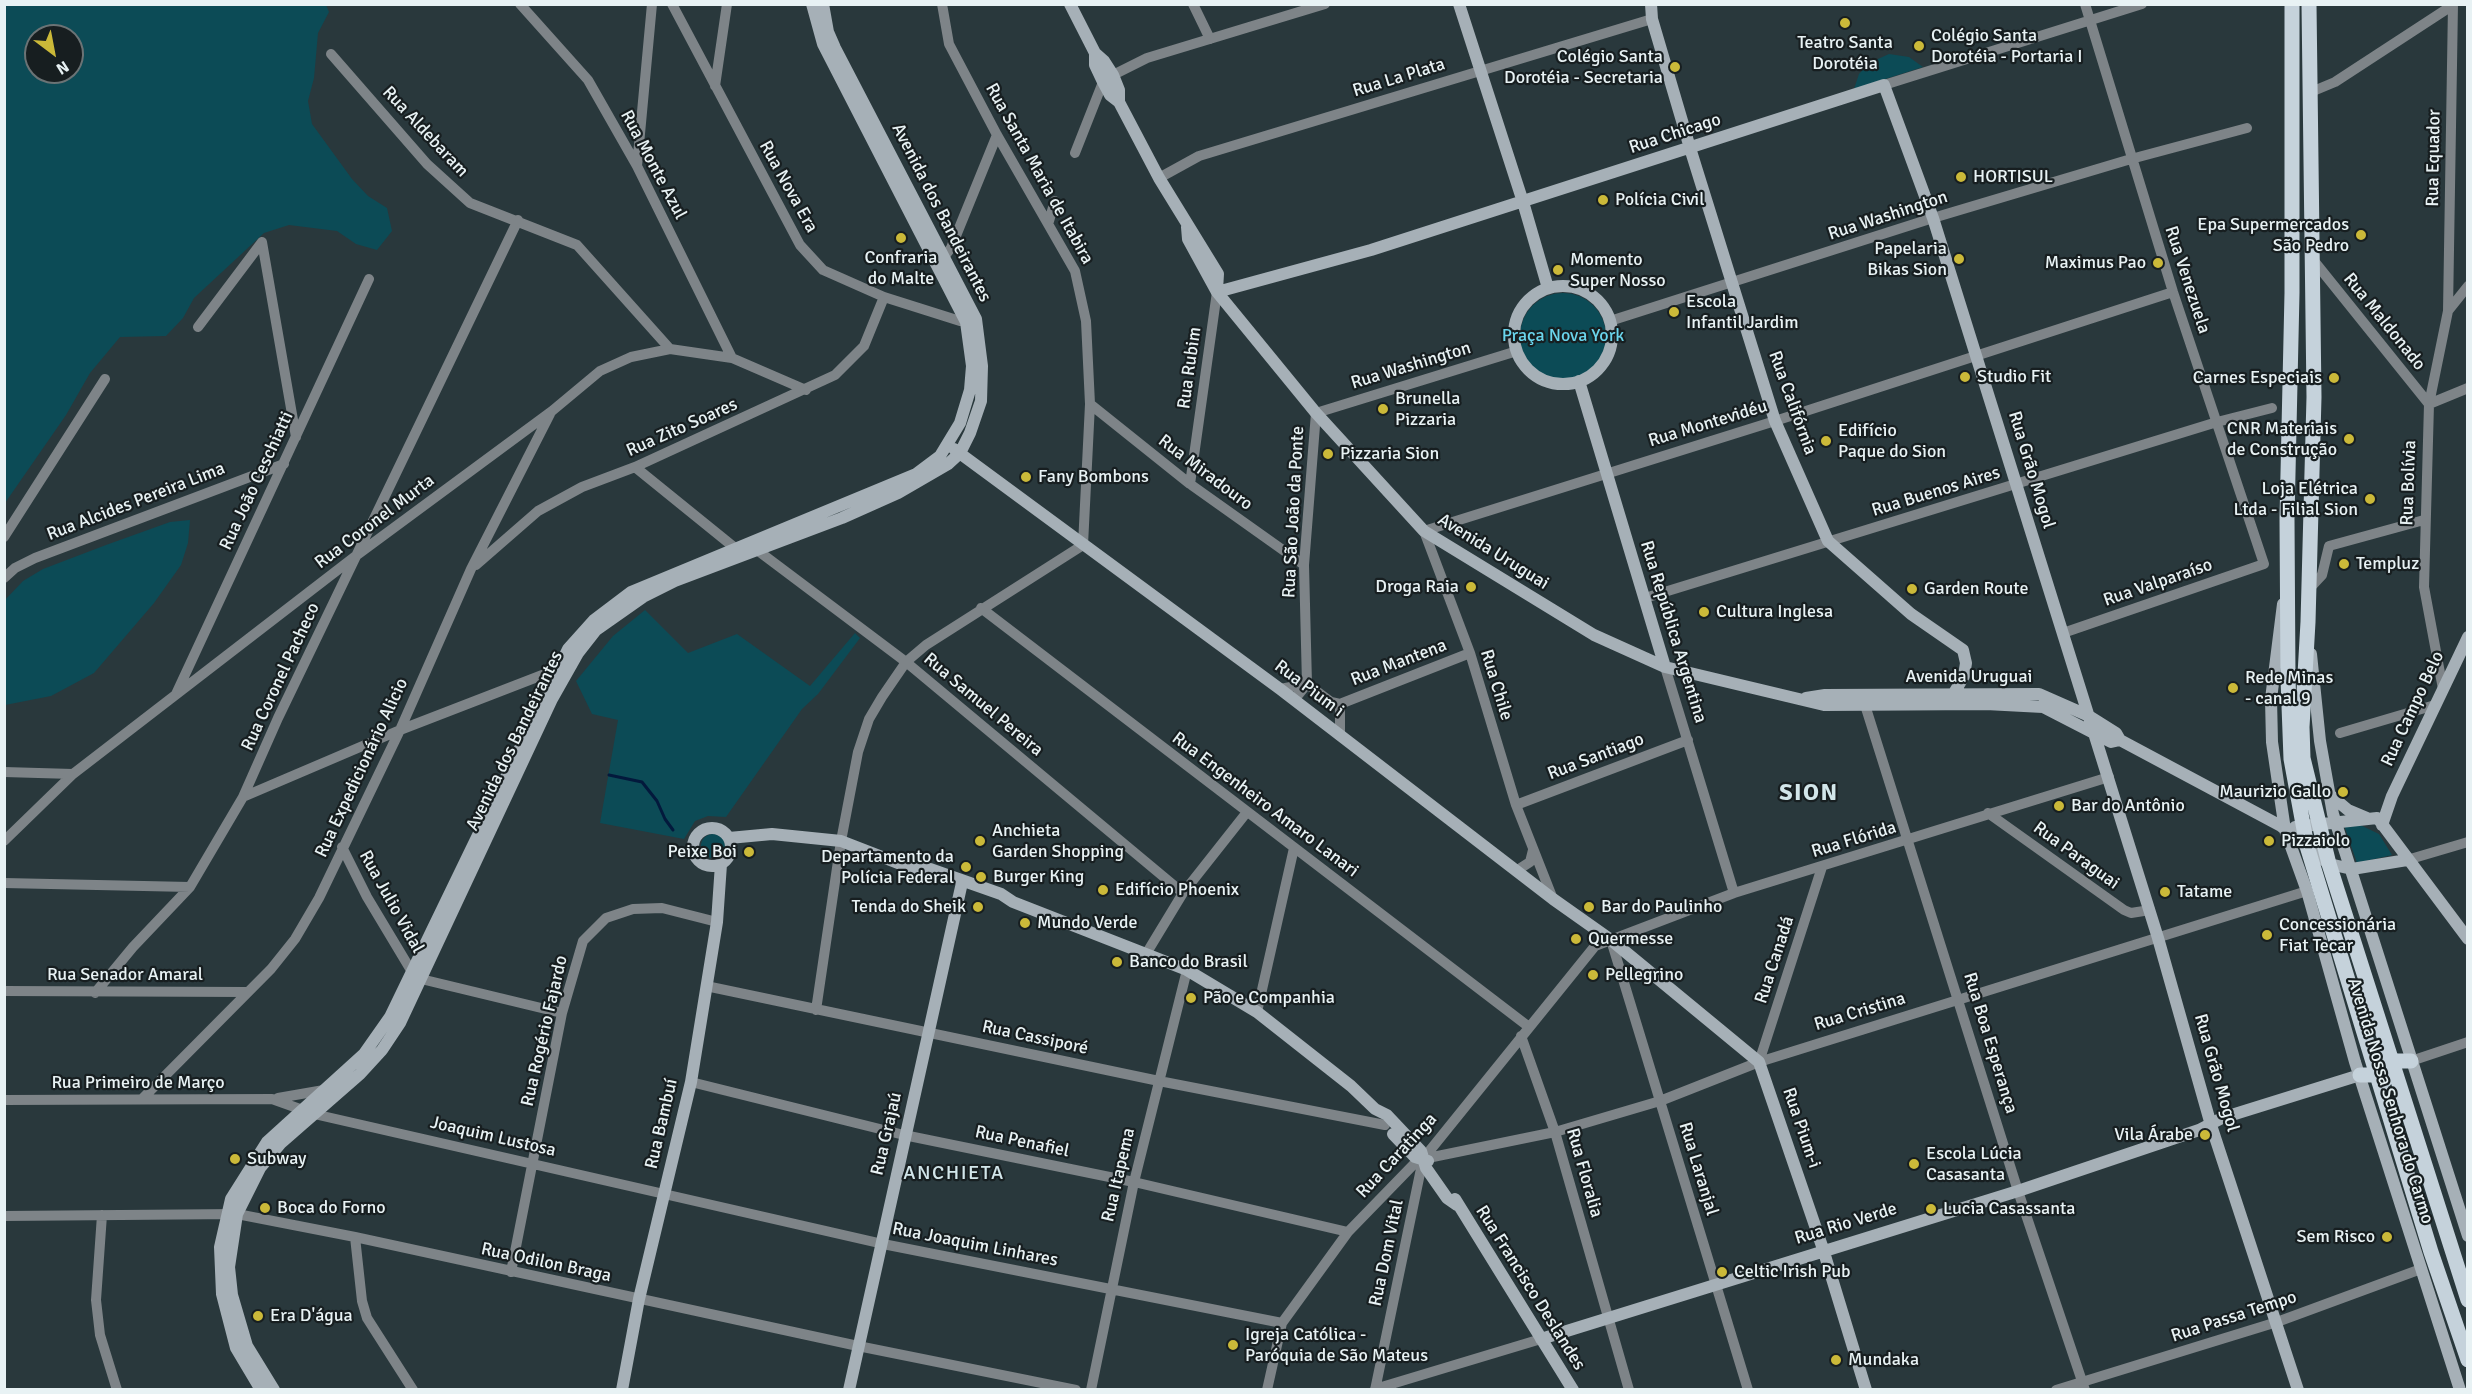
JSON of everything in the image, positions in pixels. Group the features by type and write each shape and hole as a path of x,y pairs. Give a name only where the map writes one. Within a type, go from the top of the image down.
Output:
{"main road":[{"path":"2282,4 2292,39"},
{"name":"Avenida Nossa Senhora do Carmo","path":"2292,4 2289,727 2310,824 2329,864 2468,1300"},
{"name":"Avenida Nossa Senhora do Carmo","path":"2309,4 2314,261 2314,480 2302,727 2310,824 2307,846 2376,1075 2468,1360"},
{"path":"2308,29 2320,4"},
{"path":"2353,999 2365,1016 2378,1047 2390,1058 2403,1062 2410,1061"},
{"path":"2360,1075 2376,1075 2384,1079 2392,1089 2400,1113 2413,1131"}],"street":[{"name":"Rua Monte Azul","path":"520,4 588,80 637,166 732,358"},
{"path":"637,166 652,4"},
{"name":"Rua Nova Era","path":"672,4 800,245 823,270 884,297 971,320"},
{"path":"715,86 727,4"},
{"name":"Avenida dos Bandeirantes","path":"308,1111 360,1074 382,1050 400,1023 416,975 557,669 576,639 619,599 642,586 916,474 934,461 948,445 960,423 970,390 971,320 926,241 823,44 812,4"},
{"name":"Avenida dos Bandeirantes","path":"261,1389 236,1348 222,1294 219,1262 232,1214 260,1168 324,1089 364,1054 390,1017 416,975 570,665 596,630 643,597 675,581 898,494 948,464 960,453 981,401 982,366 971,320 944,257 834,48 828,33 824,4"},
{"name":"Rua Santa Maria de Itabira","path":"942,4 949,44 997,135 1049,221 1075,271 1078,282 1086,321 1090,404 1083,544"},
{"name":"Avenida Uruguai","path":"1070,4 1095,53 1104,61 1108,79 1119,90 1119,102 1159,178 1187,227 1196,235 1218,274 1217,292 1316,413 1424,531 1594,635 1665,667 1824,705 1986,704 2043,707 2094,734 2115,741 2258,815 2285,830 2329,864"},
{"path":"1193,4 1210,39"},
{"path":"1075,153 1108,79 1147,58 1325,4"},
{"path":"1459,4 1523,202 1548,288"},
{"name":"Rua Califórnia","path":"1651,4 1652,19 1690,148 1775,421 1828,542 1911,614 1964,650 1966,663 1964,676"},
{"name":"Rua Venezuela","path":"2085,4 2173,292 2264,564"},
{"name":"Rua Chicago","path":"1217,292 1371,250 2142,4"},
{"path":"2311,92 2335,82 2453,5"},
{"name":"Rua Equador","path":"2448,311 2453,5"},
{"name":"Rua La Plata","path":"1159,178 1199,156 1652,19"},
{"name":"Rua Aldebaram","path":"331,54 427,164 470,203 518,220 576,245 670,349"},
{"name":"Rua Grão Mogol","path":"1884,85 1933,218 1977,355 2150,910 2211,1125 2298,1389"},
{"name":"Rua Washington","path":"1610,321 1933,218 2131,159 2247,128"},
{"path":"926,241 938,255 944,257 951,248 997,135"},
{"path":"1049,221 1054,201"},
{"name":"Rua Coronel Pacheco","path":"95,993 133,947 190,887 243,797 278,718 518,220"},
{"path":"198,327 262,242 296,438"},
{"name":"Rua Maldonado","path":"2314,261 2428,404"},
{"name":"Rua João Ceschiatti","path":"175,697 369,279"},
{"path":"1573,286 1586,291 1597,299 1610,321 1612,334 1606,358 1593,375 1579,381 1566,384 1542,380 1532,374 1516,351 1514,336 1520,313 1536,294 1548,288 1573,286"},
{"name":"Rua Bolívia","path":"2443,689 2424,587 2428,404 2448,311 2468,286"},
{"name":"Rua Rubim","path":"1190,484 1217,292"},
{"name":"Rua Montevidéu","path":"1424,531 1775,421 2173,292"},
{"name":"Rua Zito Soares","path":"471,569 538,511 582,487 635,467 835,375 864,346 884,297"},
{"name":"Rua Coronel Murta","path":"4,841 73,774 357,555 552,411 600,371 631,357 670,349 732,358 806,390"},
{"name":"Rua Washington","path":"1316,413 1516,351"},
{"path":"4,537 105,379"},
{"name":"Rua República Argentina","path":"1579,381 1734,893"},
{"path":"2428,404 2468,388"},
{"name":"Rua Miradouro","path":"1090,404 1190,484 1304,565"},
{"name":"Rua Buenos Aires","path":"1645,598 2217,422 2272,408"},
{"name":"Rua Expedicionário Alicio","path":"142,1100 271,969 295,939 319,898 400,730 471,569 552,411"},
{"name":"Rua São João da Ponte","path":"1307,684 1304,565 1316,413"},
{"path":"948,445 982,469"},
{"name":"Rua Alcides Pereira Lima","path":"4,578 15,568 35,558 284,464"},
{"path":"948,464 982,469"},
{"path":"635,467 735,548"},
{"name":"Rua Pium i","path":"982,469 1280,688 1552,899 1611,940"},
{"path":"2308,591 2322,576 2329,546 2424,520"},
{"name":"Rua Chile","path":"1424,531 1470,653 1516,805 1552,899"},
{"path":"816,1010 841,841 858,752 869,719 906,662 926,645 1083,544"},
{"name":"Rua Samuel Pereira","path":"757,550 906,662 1183,892"},
{"name":"Rua Valparaíso","path":"2063,633 2264,564"},
{"name":"Avenida Nossa Senhora do Carmo","path":"2288,573 2271,699 2272,742 2285,830 2307,891 2360,1075 2460,1389"},
{"name":"Rua Engenheiro Amaro Lanari","path":"981,608 1529,1028"},
{"name":"Avenida Nossa Senhora do Carmo","path":"2308,622 2320,741 2329,794 2410,1061 2468,1236"},
{"name":"Rua Campo Belo","path":"2376,820 2392,796 2468,637"},
{"name":"Rua Mantena","path":"1307,684 1331,702 1340,704 1470,653"},
{"path":"243,797 400,730 570,665"},
{"path":"1954,693 1964,676 1974,693 1986,704"},
{"path":"1280,688 1307,684"},
{"path":"1294,700 1307,684"},
{"name":"Avenida Uruguai","path":"1805,699 1825,694 2039,694 2089,716 2116,733 2115,741"},
{"name":"Rua Mantena","path":"1340,704 1340,736"},
{"name":"Rua Boa Esperança","path":"1866,705 2018,1191 2084,1385"},
{"path":"2340,733 2434,705"},
{"name":"Rua Santiago","path":"1516,805 1688,740"},
{"path":"2104,764 2106,749 2115,741"},
{"path":"4,772 73,774"},
{"name":"Rua Flórida","path":"1611,940 1629,931 1734,893 2109,777"},
{"path":"2329,794 2348,810 2376,820 2468,939"},
{"path":"2258,815 2274,815 2283,807"},
{"path":"1146,954 1183,892 1246,812"},
{"name":"Rua Paraguai","path":"1988,813 2124,910 2131,913 2150,910"},
{"path":"2285,830 2310,824 2376,820"},
{"path":"709,828 721,830 729,838 731,851 721,864 704,864 696,856 693,844 699,834 709,828"},
{"name":"Rua Francisco Deslandes","path":"731,851 772,834"},
{"name":"Rua Francisco Deslandes","path":"729,838 772,834 841,841 917,869 929,878 998,901 1013,902"},
{"path":"2329,864 2352,869 2407,860 2468,842"},
{"path":"2391,861 2396,855 2397,846"},
{"name":"Rua Julio Vidal","path":"342,847 367,897 416,975 562,1013"},
{"path":"1257,1012 1294,848"},
{"path":"1516,871 1530,862 1533,850"},
{"name":"Rua Bambuí","path":"622,1389 639,1299 691,1082 717,922 721,864"},
{"name":"Rua Canadá","path":"1760,1062 1822,867"},
{"name":"Rua Francisco Deslandes","path":"917,869 930,869 1001,894 1013,902 1187,970 1257,1012 1351,1086 1375,1109 1385,1125 1415,1157 1432,1163 1573,1389"},
{"path":"4,883 190,887"},
{"name":"Rua Grajaú","path":"849,1389 883,1244 904,1135 931,1033 961,888"},
{"name":"Rua Cristina","path":"1423,1159 1555,1132 1660,1101 1760,1062 2307,891"},
{"name":"Rua Rogério Fajardo","path":"511,1272 562,1013 583,941 606,918 633,909 662,909 717,922"},
{"path":"1611,940 1619,955 1760,1062"},
{"name":"Rua Caratinga","path":"1266,1389 1281,1323 1348,1232 1415,1163 1423,1159 1595,946 1611,940"},
{"name":"Rua Laranjal","path":"1619,955 1660,1101 1748,1389"},
{"name":"Rua Itapema","path":"1091,1389 1110,1288 1134,1182 1187,970"},
{"name":"Rua Cassiporé","path":"706,986 1159,1081 1385,1125"},
{"name":"Rua Senador Amaral","path":"4,991 246,993"},
{"name":"Rua Floralia","path":"1521,1036 1555,1132 1629,1389"},
{"path":"2410,1061 2468,1042"},
{"name":"Rua Pium-i","path":"1760,1062 1823,1249 1866,1389"},
{"name":"Rua Rio Verde","path":"1375,1389 1610,1320 1823,1249 2018,1191 2211,1125 2222,1118 2360,1075"},
{"name":"Rua Penafiel","path":"691,1082 904,1135 1134,1182 1348,1232"},
{"name":"Rua Primeiro de Março","path":"4,1100 273,1099 296,1097 324,1089"},
{"name":"Rua Primeiro de Março","path":"273,1099 308,1111"},
{"path":"1358,1121 1375,1109"},
{"name":"Rua Francisco Deslandes","path":"1375,1109 1387,1115 1421,1151 1423,1159"},
{"name":"Joaquim Lustosa","path":"308,1111 664,1195"},
{"name":"Rua Dom Vital","path":"1375,1389 1423,1159"},
{"name":"Rua Joaquim Linhares","path":"664,1195 883,1244 1281,1323"},
{"name":"Avenida dos Bandeirantes","path":"232,1214 229,1267 232,1295 247,1346 274,1389"},
{"name":"Rua Odilon Braga","path":"4,1216 232,1214 355,1237 858,1346 1076,1389"},
{"path":"102,1215 96,1300 100,1335 117,1389"},
{"path":"355,1237 362,1301 367,1318 413,1389"},
{"name":"Rua Passa Tempo","path":"2056,1389 2084,1385 2277,1322 2421,1269"}],"green space":[{"path":"5,4 326,5 329,12 318,33 314,78 308,101 312,124 352,179 368,196 387,208 392,231 377,250 356,244 337,231 289,225 264,233 194,298 183,318 166,336 120,337 90,373 66,415 5,503"},
{"path":"1889,54 1909,57 1923,67 1854,89 1859,74 1869,63"},
{"name":"Praça Nova York","path":"1555,293 1571,293 1594,305 1603,319 1606,336 1603,353 1594,367 1571,379 1555,379 1539,372 1527,360 1520,344 1520,328 1527,312 1539,300"},
{"path":"190,520 188,543 181,565 154,603 94,673 51,696 5,705 5,600 23,581 43,569 106,545 170,522"},
{"path":"645,610 688,653 737,634 810,686 855,633 860,638 818,694 802,709 726,817 708,816 695,821 684,839 600,823 618,720 592,714 576,681 613,636"},
{"path":"2358,824 2379,834 2392,855 2357,863 2344,825"},
{"path":"713,834 718,835 724,841 724,851 718,857 713,858 708,857 702,851 701,846 702,841 708,835"}],"waterway":[{"path":"609,775 642,782 657,801 673,830"}],"place":[{"name":"Teatro Santa Dorotéia","path":"1845,23"},
{"name":"Colégio Santa Dorotéia - Portaria I","path":"1919,46"},
{"name":"Colégio Santa Dorotéia - Secretaria","path":"1675,67"},
{"name":"HORTISUL","path":"1961,177"},
{"name":"Polícia Civil","path":"1603,200"},
{"name":"Epa Supermercados São Pedro","path":"2361,235"},
{"name":"Confraria do Malte","path":"901,238"},
{"name":"Papelaria Bikas Sion","path":"1959,259"},
{"name":"Maximus Pao","path":"2158,263"},
{"name":"Momento Super Nosso","path":"1558,270"},
{"name":"Escola Infantil Jardim","path":"1674,312"},
{"name":"Studio Fit","path":"1965,377"},
{"name":"Carnes Especiais","path":"2334,378"},
{"name":"Brunella Pizzaria","path":"1383,409"},
{"name":"CNR Materiais de Construção","path":"2349,439"},
{"name":"Edifício Paque do Sion","path":"1826,441"},
{"name":"Pizzaria Sion","path":"1328,454"},
{"name":"Fany Bombons","path":"1026,477"},
{"name":"Loja Elétrica Ltda - Filial Sion","path":"2370,499"},
{"name":"Templuz","path":"2344,564"},
{"name":"Droga Raia","path":"1471,587"},
{"name":"Garden Route","path":"1912,589"},
{"name":"Cultura Inglesa","path":"1704,612"},
{"name":"Rede Minas - canal 9","path":"2233,688"},
{"name":"Maurizio Gallo","path":"2343,792"},
{"name":"Bar do Antônio","path":"2059,806"},
{"name":"Anchieta Garden Shopping","path":"980,841"},
{"name":"Pizzaiolo","path":"2269,841"},
{"name":"Peixe Boi","path":"749,852"},
{"name":"Departamento da Polícia Federal","path":"966,867"},
{"name":"Burger King","path":"981,877"},
{"name":"Edifício Phoenix","path":"1103,890"},
{"name":"Tatame","path":"2165,892"},
{"name":"Tenda do Sheik","path":"978,907"},
{"name":"Bar do Paulinho","path":"1589,907"},
{"name":"Mundo Verde","path":"1025,923"},
{"name":"Concessionária Fiat Tecar","path":"2267,935"},
{"name":"Quermesse","path":"1576,939"},
{"name":"Banco do Brasil","path":"1117,962"},
{"name":"Pellegrino","path":"1593,975"},
{"name":"Pão e Companhia","path":"1191,998"},
{"name":"Vila Árabe","path":"2205,1135"},
{"name":"Subway","path":"235,1159"},
{"name":"Escola Lúcia Casasanta","path":"1914,1164"},
{"name":"Boca do Forno","path":"265,1208"},
{"name":"Lucia Casassanta","path":"1931,1209"},
{"name":"Sem Risco","path":"2387,1237"},
{"name":"Celtic Irish Pub","path":"1722,1272"},
{"name":"Era D'água","path":"258,1316"},
{"name":"Igreja Católica - Paróquia de São Mateus","path":"1233,1345"},
{"name":"Mundaka","path":"1836,1360"}],"district":[{"name":"SION","path":"1809,794"},
{"name":"ANCHIETA","path":"954,1174"}]}
